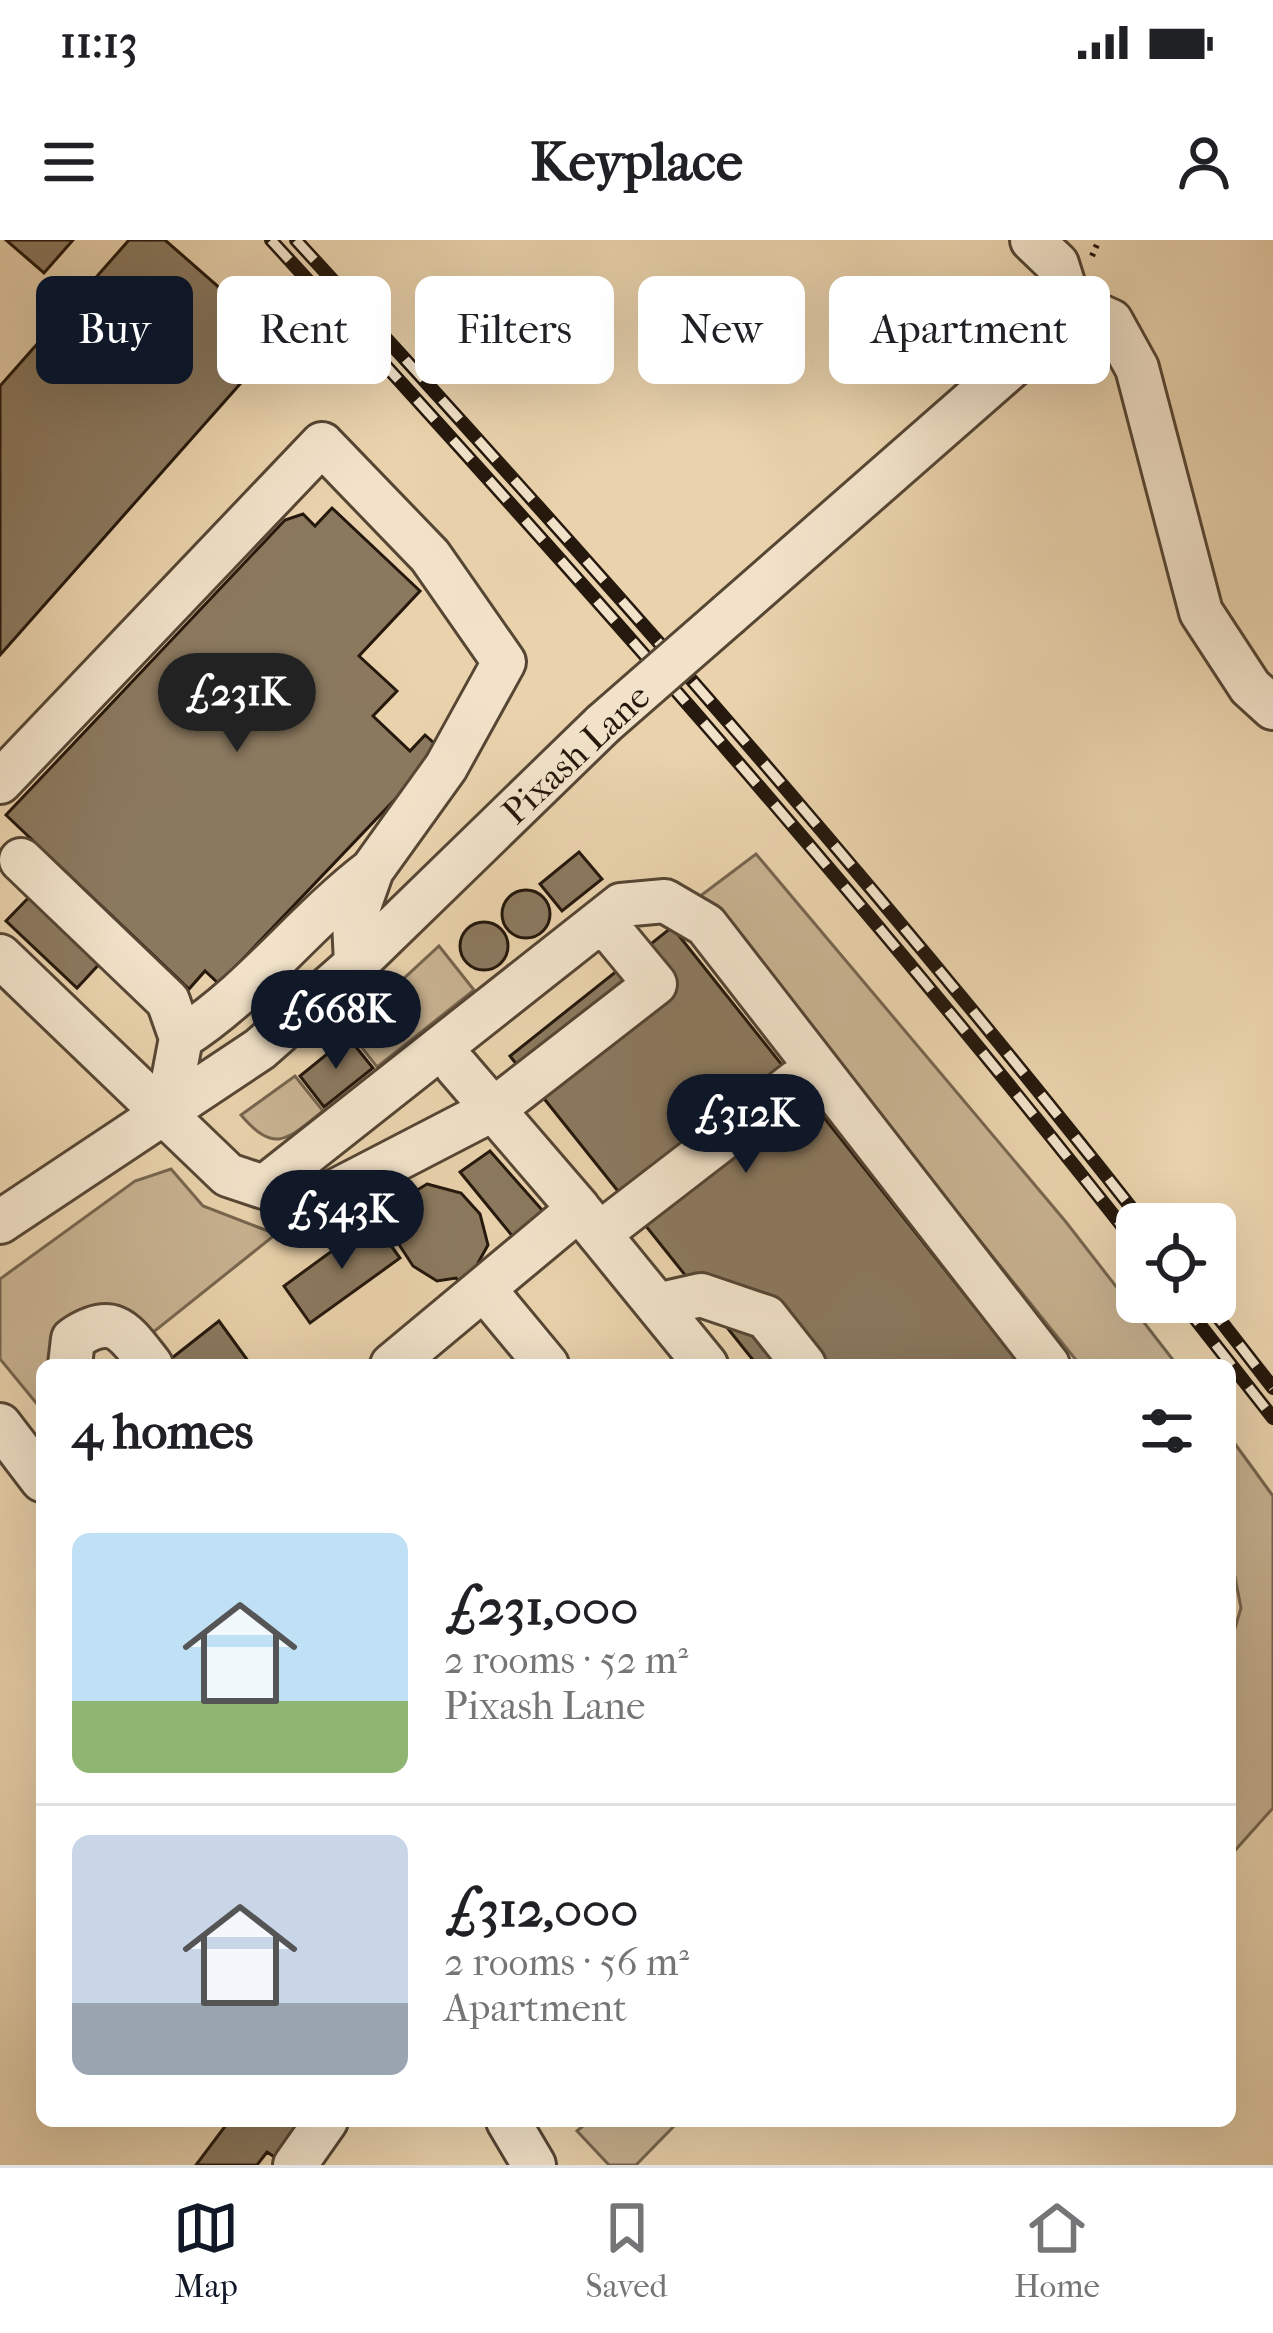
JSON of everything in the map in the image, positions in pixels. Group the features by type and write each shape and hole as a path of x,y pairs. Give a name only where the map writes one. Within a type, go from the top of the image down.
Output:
{"street":[{"path":"1032,240 1057,264 1061,276"},
{"path":"1110,321 1137,368 1202,612 1250,687 1273,708"},
{"name":"Pixash Lane","path":"0,1222 260,1049 356,964 604,724 992,384"},
{"path":"0,782 322,444 430,556 504,662 446,767 371,870 329,902 210,1020 182,1038"},
{"path":"21,860 168,1001 182,1038 167,1112"},
{"path":"356,964 354,921 371,870"},
{"path":"279,1189 621,905 665,902 706,925 1043,1359"},
{"path":"0,956 228,1175 324,1197 494,1109 655,984 612,932 594,927"},
{"path":"279,1189 456,1066 522,1013 543,967"},
{"path":"456,1066 701,1359"},
{"path":"399,1359 484,1289 796,1082 811,1081 834,1090"},
{"path":"484,1289 542,1359"},
{"path":"658,1305 700,1295 766,1317 800,1359"},
{"path":"71,1359 73,1339 91,1327 108,1324 121,1329 146,1359"},
{"path":"0,1425 36,1472"},
{"path":"295,2165 322,2127"},
{"path":"512,2127 534,2165"}],"shaded area":[{"path":"756,854 1116,1286 1116,1323 1144,1323 1172,1359 1075,1359 699,897"},
{"path":"439,946 474,990 377,1067 348,1030"},
{"path":"295,1076 323,1111 291,1135 273,1139 263,1135 241,1115"},
{"path":"171,1169 203,1206 276,1234 146,1338 133,1323 67,1359 36,1359 36,1403 0,1359 0,1279 135,1181"},
{"path":"1236,1445 1273,1496 1273,1808 1236,1849 1236,1625 1241,1608 1236,1582"},
{"path":"582,2127 673,2127 636,2165 609,2165 577,2131"}],"building":[{"path":"6,240 73,240 44,273"},
{"path":"129,240 165,240 217,286 217,384 240,384 0,655 0,386 36,345 36,384 193,384 193,276 97,276"},
{"path":"332,508 420,591 359,656 397,691 373,716 410,751 425,735 442,750 219,984 205,971 189,989 6,815 285,520 303,514 315,526"},
{"path":"579,852 602,879 562,911 540,884"},
{"path":"526,890 543,897 550,914 543,931 526,938 509,931 502,914 509,897"},
{"path":"33,893 103,960 77,988 6,921"},
{"path":"484,922 501,929 508,946 501,963 484,970 467,963 460,946 467,929"},
{"path":"672,927 1016,1359 752,1359 510,1056"},
{"path":"348,1037 373,1068 324,1107 300,1076"},
{"path":"490,1151 550,1219 518,1243 460,1172"},
{"path":"427,1184 461,1193 480,1214 488,1245 478,1263 483,1271 463,1287 456,1278 437,1281 413,1266 398,1243 392,1220 409,1195"},
{"path":"373,1221 400,1258 310,1323 284,1286"},
{"path":"219,1321 247,1359 171,1359"},
{"path":"224,2127 304,2127 279,2160 267,2152 257,2165 196,2165"}],"railway":[{"path":"271,240 714,734 929,987 1116,1218"},
{"path":"296,240 730,724 940,971 1127,1203"},
{"path":"1198,1323 1227,1359"},
{"path":"1222,1323 1273,1388"},
{"path":"1236,1371 1273,1418"}]}
